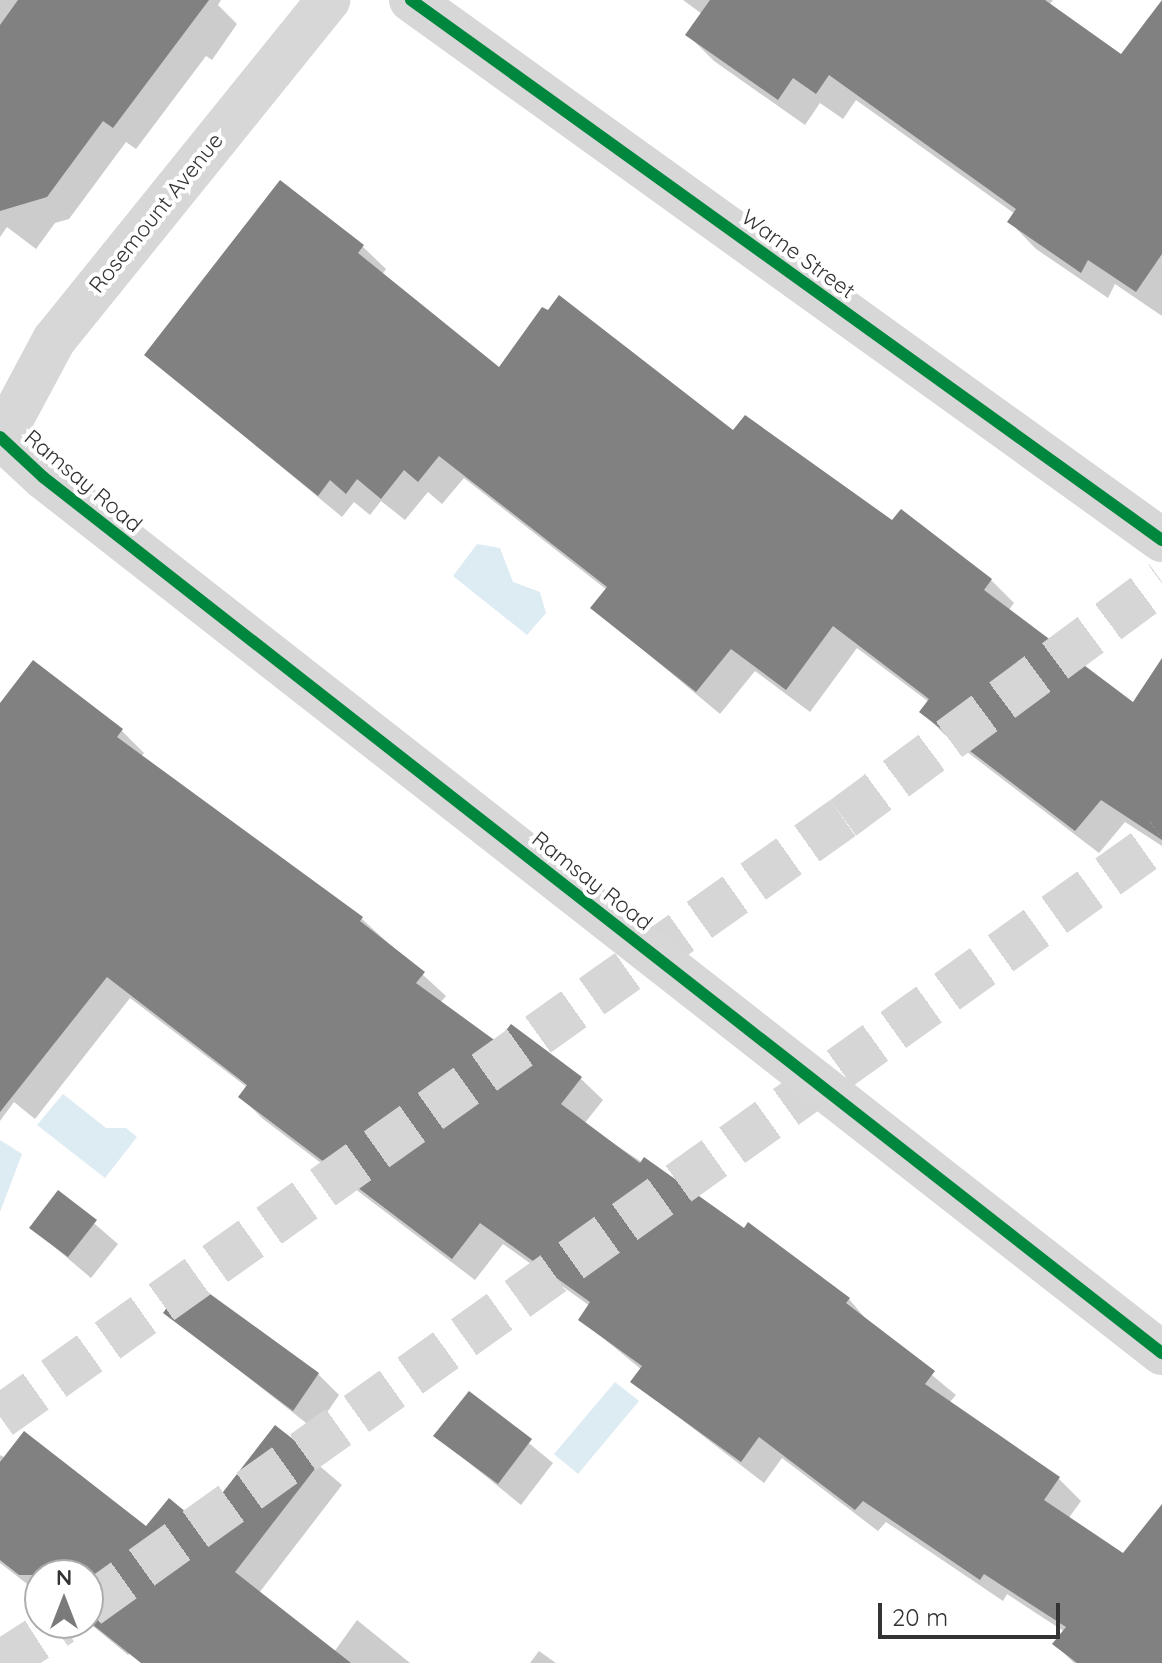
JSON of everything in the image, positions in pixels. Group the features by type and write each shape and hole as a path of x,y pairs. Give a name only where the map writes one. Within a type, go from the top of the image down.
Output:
{"street":[{"name":"Rosemount Avenue","path":"0,439 54,340 328,0"},
{"name":"Warne Street","path":"411,0 1162,540"},
{"name":"Ramsay Road","path":"0,439 55,487 1162,1353"}],"shaded area":[{"path":"477,544 500,548 513,582 540,592 546,613 527,635 453,576"},
{"path":"63,1094 106,1128 126,1128 137,1137 105,1178 37,1125"},
{"path":"0,1140 22,1154 0,1212"},
{"path":"615,1382 639,1401 578,1474 554,1454"}],"building":[{"path":"18,0 209,0 113,128 103,121 47,197 0,211 0,25"},
{"path":"710,0 1045,0 1121,54 1162,0 1162,254 1136,292 1088,260 1081,273 1007,222 1016,209 829,75 816,94 793,78 778,100 685,35"},
{"path":"280,180 364,245 358,253 499,367 542,307 548,310 559,295 733,430 745,415 892,520 901,509 992,579 984,590 1133,702 1162,658 1162,840 1101,800 1075,831 919,712 929,699 833,626 786,690 731,649 696,692 590,608 607,587 439,456 418,482 404,470 381,499 357,479 346,494 330,480 318,496 144,355"},
{"path":"33,660 123,729 117,737 363,917 360,921 425,972 416,983 497,1042 511,1024 582,1077 561,1104 640,1163 644,1157 744,1228 748,1222 850,1298 846,1303 935,1371 925,1384 1060,1477 1044,1500 1123,1553 1162,1504 1162,1663 1077,1663 1052,1644 1066,1627 984,1574 980,1580 863,1501 855,1510 759,1437 741,1462 630,1382 642,1366 578,1320 590,1302 480,1223 452,1259 238,1097 247,1085 107,977 0,1112 0,703"},
{"path":"58,1190 97,1220 68,1257 29,1228"},
{"path":"188,1278 319,1373 293,1411 163,1313"},
{"path":"469,1391 532,1439 498,1484 433,1436"},
{"path":"275,1425 321,1461 235,1572 351,1663 141,1663 104,1634 104,1559 24,1559 24,1575 19,1575 0,1560 0,1462 24,1431 146,1526 169,1498 199,1523"}],"tunnel":[{"path":"0,1417 843,818 1162,582"},
{"path":"104,1595 1162,838"},
{"path":"0,1663 37,1639"}],"cycle path":[{"path":"411,0 1162,540"},
{"path":"0,437 43,477 1162,1353"}]}
